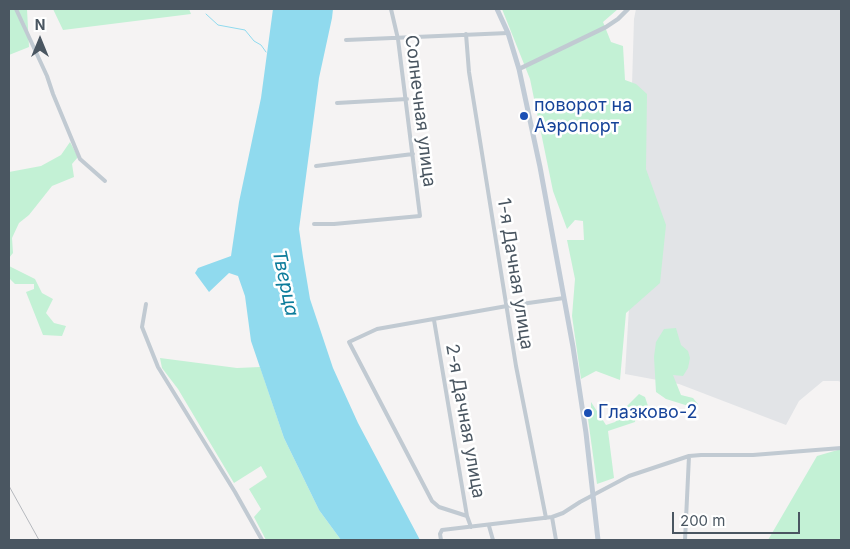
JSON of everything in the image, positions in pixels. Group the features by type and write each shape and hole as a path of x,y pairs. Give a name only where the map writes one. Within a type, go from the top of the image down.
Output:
{"main road":[{"path":"497,9 508,33 519,69 540,167 574,355 594,496 598,540"}],"street":[{"path":"16,9 47,76 80,159 105,181"},
{"name":"Солнечная улица","path":"314,224 334,224 420,216 407,99 398,39 391,9"},
{"path":"519,69 606,27 618,20 628,9"},
{"path":"346,40 508,33"},
{"name":"1-я Дачная улица","path":"466,34 469,72 516,366 546,518"},
{"path":"337,104 407,99"},
{"path":"316,166 413,154"},
{"path":"467,516 444,509 432,501 349,342 377,329 564,298"},
{"path":"146,304 142,327 158,367 235,492 262,540"},
{"name":"2-я Дачная улица","path":"434,320 467,516 471,527"},
{"path":"441,540 440,534 442,530 489,526 552,517 563,513 628,476 689,456 841,448"},
{"path":"685,540 689,456"},
{"path":"552,517 556,540"},
{"path":"489,526 493,540"}],"shaded area":[{"path":"636,9 841,9 841,382 823,381 799,401 786,425 679,384 625,374 631,274 631,118 634,19"}],"green space":[{"path":"9,9 27,9 29,47 9,55"},
{"path":"53,9 189,9 191,14 63,30"},
{"path":"502,9 618,9 603,22 611,42 623,46 625,80 636,84 647,94 646,169 666,225 660,283 626,313 620,380 596,371 581,379 572,316 575,279 567,240 584,240 583,221 575,220 567,229 553,191 530,79"},
{"path":"70,142 78,157 72,164 74,177 52,186 29,215 19,223 12,238 13,253 9,258 9,172 41,166 61,155"},
{"path":"9,266 35,279 42,293 53,299 46,313 54,323 66,326 62,336 43,335 26,292 34,289 34,284 15,284 9,278"},
{"path":"676,328 681,345 688,351 690,358 688,368 683,376 673,375 681,395 693,398 698,404 695,408 666,399 656,392 654,357 656,342 664,329"},
{"path":"160,358 237,368 260,367 284,438 319,510 341,540 266,540 254,517 261,509 249,489 267,477 261,466 234,483 178,389 162,368"},
{"path":"639,394 645,397 650,412 636,415 635,422 608,431 614,478 597,484 588,419 591,415 591,402 606,425 615,422 622,415 622,411"},
{"path":"841,449 841,540 768,540 817,456"}],"water":[{"name":"Тверца","path":"273,9 333,9 319,78 299,229 303,257 310,299 333,368 358,423 420,540 341,540 319,510 284,438 251,341 245,296 238,276 229,273 209,292 195,273 198,268 231,256 239,202 261,98"}],"waterway":[{"path":"206,14 218,25 245,30 266,52"}],"railway":[{"path":"9,486 39,540"}],"place":[{"name":"поворот на Аэропорт","path":"524,116"},
{"name":"Глазково-2","path":"588,413"}]}
